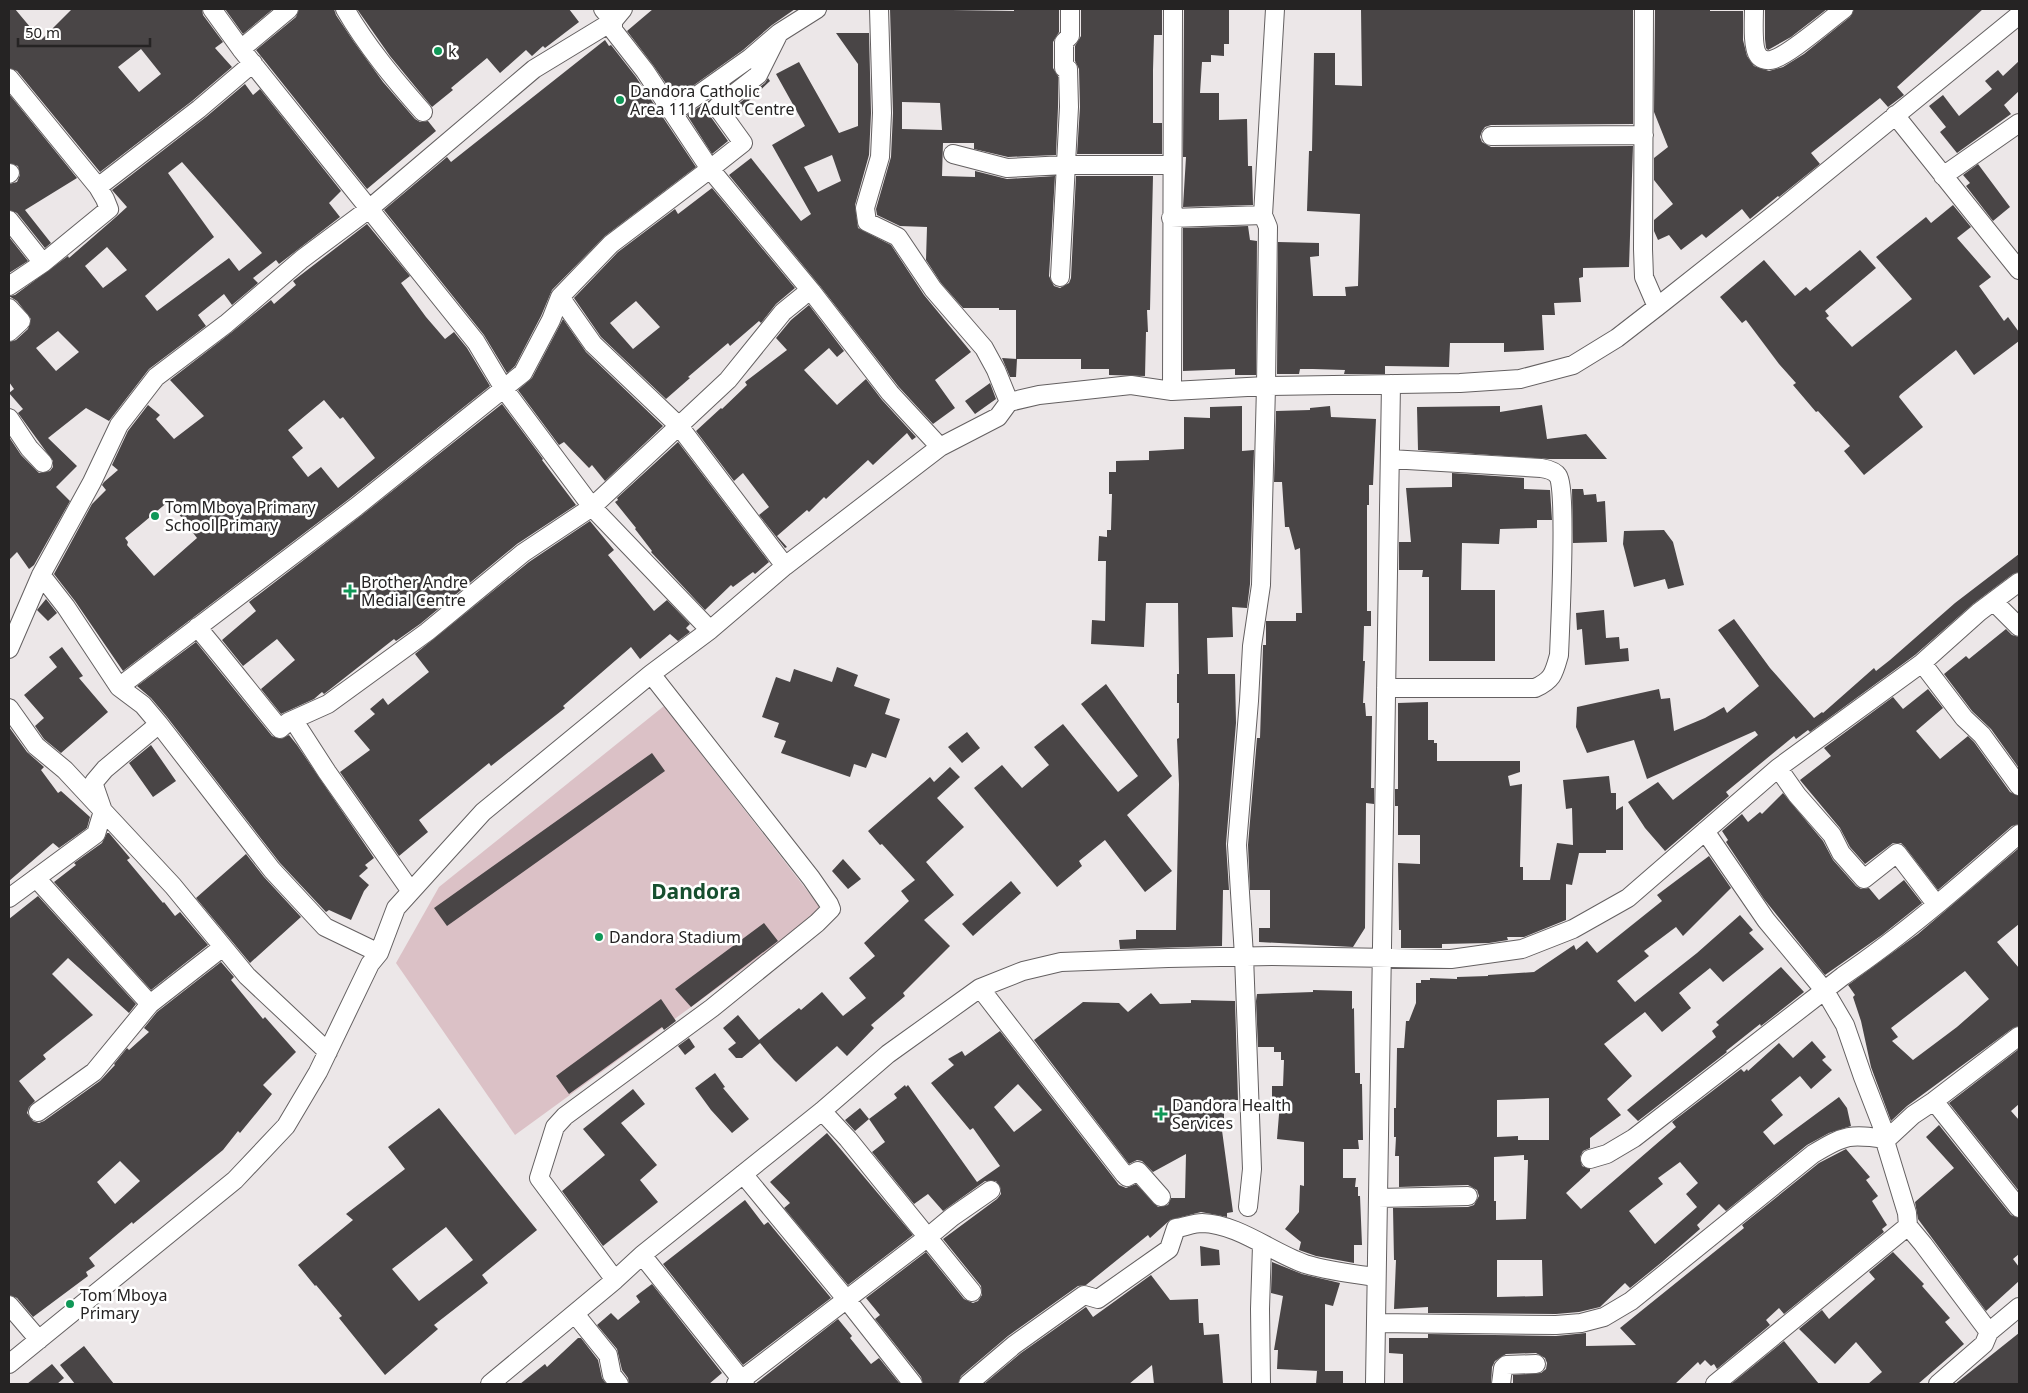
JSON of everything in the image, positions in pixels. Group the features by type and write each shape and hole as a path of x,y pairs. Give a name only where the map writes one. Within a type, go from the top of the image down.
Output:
{"street":[{"path":"212,9 241,49 476,342 504,389 592,507 710,630"},
{"path":"241,49 289,9"},
{"path":"345,9 360,36 423,112"},
{"path":"671,111 678,109 750,58 779,33 817,9"},
{"path":"879,9 882,113 880,157 864,208 867,222 898,237 933,289 984,348 1009,402"},
{"path":"1060,278 1069,107 1068,69 1064,68 1064,42 1070,36 1070,9"},
{"path":"1172,391 1173,9"},
{"path":"1248,1207 1252,1169 1244,956 1237,845 1252,646 1261,585 1268,227 1263,215 1274,9"},
{"path":"1644,9 1644,277 1657,307"},
{"path":"1754,9 1756,48 1758,55 1764,60 1772,60 1793,48 1844,9"},
{"path":"613,13 613,30 644,71 710,169 812,292 890,393 940,447"},
{"path":"9,649 41,576 92,482 119,425 156,377 226,324 302,259 369,209 534,68 613,13"},
{"path":"9,1364 236,1180 286,1126 328,1052 370,964 379,953 396,908 410,890 483,812 651,674 710,630 785,566 940,447 998,417 1009,402 1039,395 1131,385 1172,391 1266,386 1460,383 1520,378 1573,365 1617,338 1781,209 2015,13"},
{"path":"119,687 356,507 523,373 551,320 560,297 611,244 743,143 718,107 758,75 779,33"},
{"path":"98,187 199,109 253,63"},
{"path":"9,78 98,187 106,199 109,209 43,263 9,286"},
{"path":"1895,115 2019,270"},
{"path":"1944,176 2019,123"},
{"path":"1491,136 1644,135"},
{"path":"953,154 1007,168 1065,165 1172,165"},
{"path":"1171,218 1263,215"},
{"path":"9,220 43,263"},
{"path":"197,627 280,730 328,704 427,632 523,553 592,507 728,380 783,312 804,295 812,292"},
{"path":"560,297 593,344 679,426 785,566"},
{"path":"9,308 21,321 9,332"},
{"path":"1375,1384 1391,384"},
{"path":"9,418 29,448 43,463"},
{"path":"1386,688 1535,688 1547,683 1554,672 1559,655 1562,514 1562,484 1558,475 1552,471 1541,468 1390,459"},
{"path":"41,576 66,607 119,687 143,706 159,724 272,870 325,927 379,953"},
{"path":"490,1384 575,1314 642,1255 822,1111 888,1054 980,988 1023,971 1061,962 1244,956 1452,959 1522,950 1573,929 1628,898 1778,768 1922,663 1979,612 2019,582"},
{"path":"1994,602 2019,627"},
{"path":"1922,663 1964,718 1982,735 2019,786"},
{"path":"615,1280 539,1178 554,1127 564,1116 712,1008 817,923 831,909 811,878 651,674"},
{"path":"9,708 36,746 65,770 172,886 247,976 328,1052"},
{"path":"294,721 327,772 410,890"},
{"path":"9,898 96,834 103,811 94,782 159,724"},
{"path":"1778,768 1797,795 1832,835 1841,853 1864,879 1897,853 1936,904"},
{"path":"1705,831 1766,920 1825,991 1845,1025 1887,1139 1885,1141 1907,1213 1908,1226 1989,1332"},
{"path":"1590,1159 1607,1154 1634,1138 1936,904 2019,834"},
{"path":"36,878 150,1004"},
{"path":"38,1112 94,1072 150,1004 223,947"},
{"path":"980,988 1124,1174 1127,1177 1138,1171 1161,1197"},
{"path":"1887,1139 1913,1115 2019,1036"},
{"path":"1934,1101 2019,1208"},
{"path":"822,1111 848,1139 972,1292"},
{"path":"1376,1323 1556,1326 1581,1323 1604,1317 1632,1301 1821,1149 1837,1139 1857,1135 1887,1139"},
{"path":"743,1174 848,1300 913,1384"},
{"path":"642,1255 741,1383 928,1237 952,1216 991,1190"},
{"path":"1378,1198 1468,1196"},
{"path":"968,1384 1014,1345 1084,1295 1098,1299 1169,1249 1176,1228 1202,1223 1247,1235 1306,1264 1376,1277"},
{"path":"1715,1384 1908,1226"},
{"path":"1261,1384 1260,1309 1262,1244"},
{"path":"9,1305 39,1340"},
{"path":"1948,1381 1984,1344 1989,1332 2017,1312"},
{"path":"575,1314 608,1355 612,1375 619,1384"},
{"path":"1501,1384 1503,1368 1506,1365 1536,1364"}],"shaded area":[{"name":"Dandora Stadium","path":"664,706 823,911 515,1135 396,963 439,887"}],"building":[{"path":"9,9 15,9 41,40 72,9 202,9 203,15 223,42 215,48 232,67 192,101 100,172 17,71 9,68","holes":["141,49 161,74 139,92 118,67"]},
{"path":"225,9 273,9 243,34"},
{"path":"299,9 334,9 354,42 383,82 415,119 420,122 428,121 436,131 367,189 256,50 296,17"},
{"path":"357,9 569,9 579,22 545,48 543,46 532,56 526,50 500,73 487,58 451,88 453,90 432,107 390,56"},
{"path":"653,9 795,9 772,25 743,50 676,98 627,31"},
{"path":"890,9 1014,11 1014,9 1059,9 1059,32 1053,42 1053,68 1058,76 1056,155 1008,157 974,149 974,143 943,143 942,176 975,177 975,171 1007,179 1055,176 1049,276 1054,286 1060,288 1069,283 1071,278 1076,176 1153,176 1150,310 1147,310 1148,332 1146,332 1145,376 1109,375 1109,369 1081,369 1081,359 1016,359 1016,310 963,308 941,283 926,260 927,227 900,226 877,215 876,209 891,157 893,113","holes":["902,102 940,103 942,130 902,129"]},
{"path":"1081,9 1162,10 1162,35 1154,35 1153,123 1162,123 1162,154 1077,154 1080,107 1079,69 1075,61 1075,46 1081,36"},
{"path":"1184,9 1229,10 1229,44 1224,44 1224,56 1211,55 1211,62 1202,62 1200,93 1219,93 1219,120 1247,119 1248,166 1252,166 1253,205 1183,207 1186,157 1183,157"},
{"path":"1361,9 1633,10 1633,124 1491,125 1485,127 1480,137 1482,142 1491,147 1633,146 1629,267 1583,268 1583,277 1579,278 1581,302 1554,303 1555,315 1542,315 1544,350 1504,352 1504,343 1450,343 1449,367 1385,366 1385,374 1344,374 1345,370 1300,369 1299,374 1277,374 1278,242 1319,243 1319,256 1310,257 1313,296 1346,296 1345,287 1358,286 1360,214 1307,211 1309,151 1312,151 1314,53 1335,53 1335,85 1362,86"},
{"path":"1765,9 1827,9 1791,37 1768,50 1765,39"},
{"path":"1854,9 1983,9 1897,87 1904,95 1888,107 1880,98 1811,153 1820,164 1779,197 1750,219 1742,209 1706,238 1702,234 1681,250 1669,235 1658,240 1654,231 1654,220 1673,204 1654,180 1654,158 1668,147 1654,112 1655,10 1743,11 1743,40 1747,56 1754,66 1769,71 1783,67 1804,54 1850,17"},
{"path":"836,33 869,33 871,113 869,155 855,205 858,228 891,245 924,295 971,352 935,380 955,408 933,424 898,386 820,286 729,175 751,158 801,221 811,214 772,145 805,126 776,74 799,62 839,133 858,126 858,64","holes":["832,155 841,181 818,192 804,167"]},
{"path":"605,40 636,77 696,167 605,236 552,290 515,366 507,373 484,335 384,210 447,157 451,162"},
{"path":"2019,61 2019,91 2004,105 2011,114 1957,153 1940,132 1946,127 1929,106 1943,95 1959,116 1992,89 1985,81 1998,70 2003,76"},
{"path":"768,78 770,81 735,114 732,109 765,83"},
{"path":"245,84 253,95 260,89 341,191 329,203 340,217 279,264 276,260 253,278 258,283 232,305 224,294 198,315 206,326 149,369 109,421 86,408 48,438 77,466 56,487 70,501 34,565 29,569 17,552 9,560 9,437 21,455 39,473 50,471 53,467 53,461 18,413 23,409 9,393 14,389 9,382 9,342 16,340 28,329 31,319 17,301 9,296 15,295 68,256 69,258 116,217 127,207 112,190","holes":["182,162 262,253 239,271 229,258 157,311 145,296 214,237 168,173","107,247 127,270 103,288 85,266","58,331 79,352 56,371 36,348"]},
{"path":"9,94 77,178 25,210 51,243 45,248 17,213 9,210 9,184 17,182 20,175 18,166 9,163"},
{"path":"710,100 706,108 708,113 728,141 712,154 687,115"},
{"path":"1978,164 2010,207 1993,221 1966,186 1970,183 1963,175"},
{"path":"712,188 795,288 776,304 761,323 759,321 730,346 728,343 688,377 690,378 666,399 601,337 574,298 618,252 675,209 678,214","holes":["636,301 660,327 633,349 610,323"]},
{"path":"1953,205 1971,227 1957,238 1991,277 1979,286 2004,321 2008,317 2019,332 2019,341 1974,375 1956,350 1900,395 1899,397 1923,427 1864,475 1844,451 1850,446 1818,411 1816,412 1793,385 1796,383 1779,364 1746,320 1742,323 1720,297 1764,260 1795,296 1806,287 1810,291 1860,250 1876,268 1825,311 1829,316 1826,318 1852,347 1912,299 1876,257 1926,217 1931,223"},
{"path":"367,224 410,276 401,283 426,317 445,339 454,332 467,348 490,386 349,499 123,671 54,574 92,504 106,490 102,485 118,470 112,465 128,431 148,405 160,415 156,419 174,439 204,416 170,380 271,300 274,304 296,285 293,281","holes":["324,400 340,419 343,417 375,458 338,488 321,467 308,477 292,457 303,448 288,430","169,501 197,538 154,576 127,545 128,542 125,538"]},
{"path":"1248,226 1250,240 1257,241 1256,375 1235,375 1235,369 1183,371 1183,228"},
{"path":"9,237 28,261 9,273"},
{"path":"809,305 844,351 837,357 829,348 804,370 837,405 866,379 882,400 916,437 912,440 907,433 873,465 868,460 826,499 824,497 809,512 807,510 777,536 787,547 785,548 759,515 769,507 743,473 734,481 696,431 747,385 745,382 787,350 776,338 791,320"},
{"path":"563,319 586,352 663,426 605,481 592,465 589,468 564,442 559,445 518,390 532,378"},
{"path":"1002,358 1017,359 1016,377 1010,377"},
{"path":"990,383 996,399 975,414 965,401"},
{"path":"502,404 576,505 517,544 420,624 396,641 394,639 324,694 322,692 314,699 281,714 261,689 295,660 277,639 243,666 222,640 256,611 249,602"},
{"path":"1542,405 1547,439 1586,434 1607,459 1549,459 1418,450 1417,407 1500,406 1500,412"},
{"path":"1242,406 1242,451 1254,450 1250,584 1247,608 1232,607 1233,637 1207,638 1208,674 1235,674 1236,723 1226,844 1229,890 1223,890 1222,946 1120,949 1119,940 1136,939 1136,930 1176,930 1179,784 1177,739 1179,738 1179,703 1177,703 1177,674 1179,674 1178,603 1146,603 1144,647 1091,644 1092,620 1105,621 1106,561 1098,561 1099,536 1107,537 1107,530 1111,530 1112,494 1109,494 1109,472 1116,472 1116,461 1149,460 1149,451 1184,449 1184,417 1210,418 1210,407"},
{"path":"1330,406 1331,417 1376,419 1373,485 1369,485 1369,505 1367,505 1367,611 1371,611 1371,626 1364,626 1363,661 1365,661 1363,703 1365,703 1366,716 1372,716 1371,788 1374,788 1374,804 1366,803 1365,928 1353,947 1259,942 1259,928 1270,928 1270,890 1250,890 1248,845 1257,738 1260,738 1263,645 1266,645 1266,621 1296,621 1296,613 1302,613 1300,548 1295,550 1289,527 1285,527 1282,482 1274,482 1276,411 1310,410 1310,408"},
{"path":"678,442 769,562 755,574 753,572 733,587 731,585 705,610 651,552 636,528 615,502 618,500 617,498"},
{"path":"1452,473 1524,478 1524,489 1550,490 1552,520 1537,520 1537,528 1500,529 1499,544 1462,543 1461,590 1495,590 1495,661 1429,661 1429,577 1422,577 1423,570 1399,570 1399,542 1411,542 1406,488 1452,487"},
{"path":"1572,489 1583,489 1584,495 1596,494 1597,502 1605,501 1607,542 1573,543"},
{"path":"590,521 614,550 608,555 654,611 667,600 690,624 686,628 690,632 678,641 670,634 640,659 631,647 563,706 565,708 491,766 489,763 419,820 428,832 399,856 340,772 370,750 354,731 375,714 370,709 383,698 388,705 429,672 415,654 529,562"},
{"path":"1664,530 1673,542 1684,585 1668,589 1665,579 1634,587 1623,544 1624,531"},
{"path":"2019,554 2019,572 2013,574 1973,604 1915,655 1810,732 1808,730 1796,739 1794,736 1726,792 1729,796 1665,851 1645,828 1628,802 1658,782 1673,800 1758,735 1755,731 1647,779 1634,740 1587,753 1576,727 1577,707 1659,689 1661,699 1670,698 1674,731 1705,718 1724,707 1727,713 1759,686 1718,630 1734,619 1770,668 1814,718 1823,713 1874,668 1876,671 1890,660 1955,603"},
{"path":"46,599 57,613 48,621 37,610"},
{"path":"1604,610 1606,638 1619,637 1620,649 1628,648 1629,661 1585,665 1582,629 1577,630 1576,613"},
{"path":"2006,629 2012,635 2019,637 2019,768 1991,729 1972,711 1944,674 1966,656 1969,659"},
{"path":"196,642 272,736 281,739 289,735 374,858 365,865 368,868 359,876 369,885 364,891 351,920 329,910 326,912 280,863 167,717 151,698 137,686"},
{"path":"62,647 83,676 79,678 108,712 61,753 44,739 35,726 44,718 24,695 57,667 49,657"},
{"path":"837,667 858,675 854,686 890,699 885,714 900,719 886,758 872,753 866,768 854,764 850,777 781,753 786,741 774,737 779,723 762,717 776,677 790,682 794,669 832,682"},
{"path":"1106,684 1172,776 1127,815 1172,871 1145,892 1105,840 1079,861 1082,866 1057,887 974,788 1002,765 1022,788 1049,765 1034,747 1063,724 1118,792 1138,776 1081,704"},
{"path":"1928,689 1943,708 1916,731 1940,759 1968,736 2010,792 2019,796 2019,824 2012,826 1938,890 1901,843 1893,843 1865,864 1850,847 1840,828 1800,780 1831,756 1824,748 1893,697 1903,709"},
{"path":"1428,702 1428,740 1434,740 1434,743 1437,743 1437,761 1520,761 1520,772 1508,776 1510,786 1522,784 1520,867 1523,867 1523,880 1550,880 1557,843 1573,845 1572,808 1566,809 1563,780 1609,776 1611,793 1616,793 1616,810 1623,806 1623,850 1606,850 1606,853 1579,853 1572,885 1566,884 1566,920 1524,937 1507,937 1508,940 1489,943 1442,944 1442,948 1401,948 1398,863 1420,864 1420,835 1398,835 1398,806 1395,806 1395,789 1398,789 1398,703"},
{"path":"9,727 27,752 44,767 41,770 58,793 61,791 90,817 87,828 59,848 53,843 9,881"},
{"path":"967,732 980,748 962,763 948,747"},
{"path":"151,745 176,781 153,797 129,763"},
{"path":"652,753 665,771 447,926 434,908"},
{"path":"950,767 960,777 937,798 964,827 926,862 954,895 924,920 950,946 903,993 905,996 871,1025 874,1028 847,1056 837,1046 796,1082 760,1043 742,1058 736,1058 728,1049 736,1043 723,1028 738,1015 759,1040 799,1008 801,1010 822,992 843,1016 866,998 849,978 875,956 864,943 909,901 901,891 915,880 868,831 930,777 934,782"},
{"path":"1783,793 1823,841 1833,860 1856,886 1861,889 1869,888 1879,900 1904,880 1922,903 1882,935 1825,975 1764,899 1726,842 1728,840 1722,831 1742,814 1748,822 1760,812 1762,814"},
{"path":"107,833 130,858 127,860 163,903 175,916 180,912 208,945 151,990 54,882 76,865 74,863 102,843"},
{"path":"2019,848 2019,924 1997,942 2019,968 2019,1026 2013,1028 1907,1106 1891,1121 1871,1067 1861,1021 1853,997 1855,995 1848,985 1918,934","holes":["1965,971 1989,999 1957,1027 1913,1060 1892,1041 1898,1037 1891,1028"]},
{"path":"246,854 264,877 301,917 250,963 196,898"},
{"path":"1709,856 1731,888 1683,936 1676,927 1644,951 1649,956 1617,981 1635,1002 1697,953 1740,915 1753,930 1749,933 1764,949 1723,982 1710,968 1679,993 1691,1008 1662,1032 1645,1012 1604,1044 1632,1076 1607,1099 1621,1115 1590,1138 1590,1148 1583,1151 1580,1157 1582,1166 1590,1169 1590,1171 1566,1193 1581,1209 1676,1127 1672,1122 1741,1069 1744,1072 1747,1069 1748,1071 1779,1043 1793,1058 1812,1041 1826,1057 1822,1060 1832,1070 1811,1089 1800,1076 1771,1100 1783,1115 1763,1132 1774,1145 1839,1097 1847,1108 1851,1126 1829,1133 1807,1145 1726,1211 1719,1204 1697,1225 1700,1229 1662,1262 1630,1288 1625,1283 1600,1307 1579,1312 1556,1314 1428,1313 1428,1307 1394,1309 1396,1260 1394,1260 1393,1208 1468,1207 1474,1205 1479,1196 1477,1190 1468,1185 1399,1187 1399,1156 1395,1156 1396,1137 1394,1137 1397,1048 1404,1048 1406,1021 1409,1021 1416,1003 1416,983 1421,983 1421,980 1430,980 1430,978 1457,979 1457,977 1534,972 1574,945 1576,950 1587,941 1597,953 1662,901 1657,895","holes":["1549,1098 1549,1140 1518,1140 1518,1136 1497,1137 1497,1100","1524,1155 1524,1160 1528,1160 1526,1219 1496,1220 1494,1157","1680,1162 1698,1183 1686,1194 1697,1207 1655,1244 1629,1211 1663,1184 1658,1178","1497,1260 1542,1260 1543,1296 1497,1297"]},
{"path":"843,859 861,879 848,889 832,871"},
{"path":"1011,881 1021,893 973,936 962,924"},
{"path":"38,896 136,1004 129,1013 68,958 52,974 93,1015 43,1055 46,1059 19,1081 35,1101 29,1107 27,1113 33,1121 39,1123 44,1121 100,1081 127,1048 129,1050 149,1032 144,1028 157,1012 221,962 234,977 231,980 263,1019 265,1017 296,1052 263,1085 272,1094 240,1133 238,1131 223,1150 89,1258 95,1266 86,1272 88,1276 33,1317 17,1298 9,1295 9,919","holes":["120,1161 140,1181 115,1204 97,1182"]},
{"path":"764,923 778,941 691,1007 675,989"},
{"path":"1781,967 1804,992 1761,1026 1760,1024 1638,1121 1627,1110 1716,1037 1712,1031 1719,1025 1716,1022"},
{"path":"1313,990 1352,991 1355,1073 1360,1073 1360,1084 1362,1084 1363,1140 1358,1140 1359,1149 1343,1149 1343,1178 1356,1178 1355,1187 1358,1187 1358,1196 1360,1196 1362,1245 1354,1245 1354,1263 1316,1256 1299,1250 1301,1242 1285,1229 1299,1212 1300,1185 1304,1186 1304,1142 1277,1139 1280,1102 1272,1102 1272,1086 1283,1086 1284,1060 1281,1060 1281,1052 1274,1052 1274,1047 1258,1047 1256,1001 1257,994 1313,992"},
{"path":"1151,993 1160,1004 1191,1003 1191,1000 1235,1001 1238,1100 1224,1100 1224,1123 1221,1123 1233,1212 1227,1213 1227,1217 1201,1212 1170,1220 1150,1238 1148,1235 1086,1285 1078,1286 1008,1336 961,1376 958,1384 923,1384 921,1377 875,1319 880,1315 866,1298 926,1252 964,1299 973,1303 978,1301 982,1295 981,1286 943,1239 997,1199 1001,1194 1001,1189 996,1181 985,1181 943,1211 928,1194 914,1204 872,1152 885,1142 869,1119 897,1098 894,1094 905,1085 906,1087 908,1085 977,1182 1000,1166 973,1128 970,1130 931,1083 954,1065 948,1059 962,1051 965,1056 1000,1031 1119,1185 1126,1188 1136,1184 1158,1207 1168,1205 1171,1198 1185,1198 1186,1154 1153,1172 1142,1161 1137,1160 1129,1164 1034,1040 1083,1002 1119,1003 1128,1012","holes":["1018,1084 1042,1110 1014,1132 994,1107"]},
{"path":"661,999 676,1021 664,1030 662,1027 569,1094 556,1076"},
{"path":"689,1038 695,1047 685,1055 678,1046"},
{"path":"2019,1049 2019,1104 2011,1111 2019,1120 2019,1191 1949,1103"},
{"path":"715,1073 725,1087 723,1088 749,1119 732,1133 711,1110 695,1088"},
{"path":"633,1089 645,1104 621,1123 657,1165 640,1180 658,1202 603,1246 562,1191 605,1155 583,1129"},
{"path":"439,1108 537,1230 482,1275 488,1283 434,1325 438,1329 385,1375 339,1318 342,1316 298,1265 353,1220 346,1214 405,1169 388,1147","holes":["446,1227 473,1260 419,1301 392,1269"]},
{"path":"860,1108 869,1119 855,1131 845,1120"},
{"path":"1939,1125 2011,1215 2019,1218 2019,1254 2013,1259 2019,1267 2019,1281 1986,1311 1918,1219 1915,1202 1954,1168 1926,1137"},
{"path":"827,1133 913,1235 848,1285 784,1208 790,1203 770,1182"},
{"path":"1846,1149 1870,1177 1866,1180 1878,1196 1872,1201 1887,1225 1882,1229 1884,1232 1784,1314 1779,1308 1766,1320 1770,1325 1717,1369 1714,1364 1711,1366 1705,1360 1700,1365 1698,1362 1675,1384 1513,1384 1513,1375 1541,1373 1546,1369 1547,1363 1545,1358 1536,1353 1506,1354 1495,1361 1492,1367 1491,1384 1403,1384 1403,1354 1389,1353 1389,1338 1428,1338 1428,1334 1556,1336 1586,1333 1586,1346 1636,1345 1620,1328 1744,1228 1742,1225 1819,1163"},
{"path":"745,1200 764,1225 768,1222 831,1298 743,1365 663,1264"},
{"path":"1200,1246 1219,1250 1220,1265 1201,1266"},
{"path":"1893,1252 1924,1284 1922,1286 1950,1318 1945,1322 1964,1344 1918,1384 1868,1384 1882,1372 1856,1342 1835,1364 1799,1329 1822,1310 1829,1319 1875,1279 1869,1272"},
{"path":"1272,1262 1302,1274 1340,1283 1333,1306 1325,1304 1325,1371 1343,1371 1343,1384 1316,1384 1317,1371 1320,1371 1277,1369 1278,1350 1274,1350 1283,1296 1271,1293"},
{"path":"1151,1275 1170,1300 1198,1299 1199,1323 1203,1323 1204,1335 1219,1334 1223,1384 1154,1384 1152,1365 1129,1384 984,1384 1021,1353 1086,1307 1093,1317"},
{"path":"652,1284 722,1373 709,1384 629,1384 628,1378 622,1370 617,1349 597,1325 611,1313 618,1320 640,1302 636,1296"},
{"path":"838,1319 852,1336 850,1338 871,1364 879,1358 900,1384 755,1384"},
{"path":"2019,1333 2019,1384 1955,1384"},
{"path":"578,1338 581,1338 598,1360 602,1378 606,1384 520,1384 545,1364 547,1367"},
{"path":"1784,1341 1819,1384 1731,1384"},
{"path":"84,1346 114,1384 75,1384 60,1365"},
{"path":"52,1364 64,1378 57,1384 27,1384"}],"place":[{"name":"k","path":"438,51"},
{"name":"Dandora Catholic Area 111 Adult Centre","path":"620,100"},
{"name":"Tom Mboya Primary School Primary","path":"155,516"},
{"name":"Brother Andre Medial Centre","path":"350,591"},
{"name":"Dandora Stadium","path":"599,937"},
{"name":"Dandora Health Services","path":"1161,1114"},
{"name":"Tom Mboya Primary","path":"70,1304"}],"district":[{"name":"Dandora","path":"696,892"}]}
